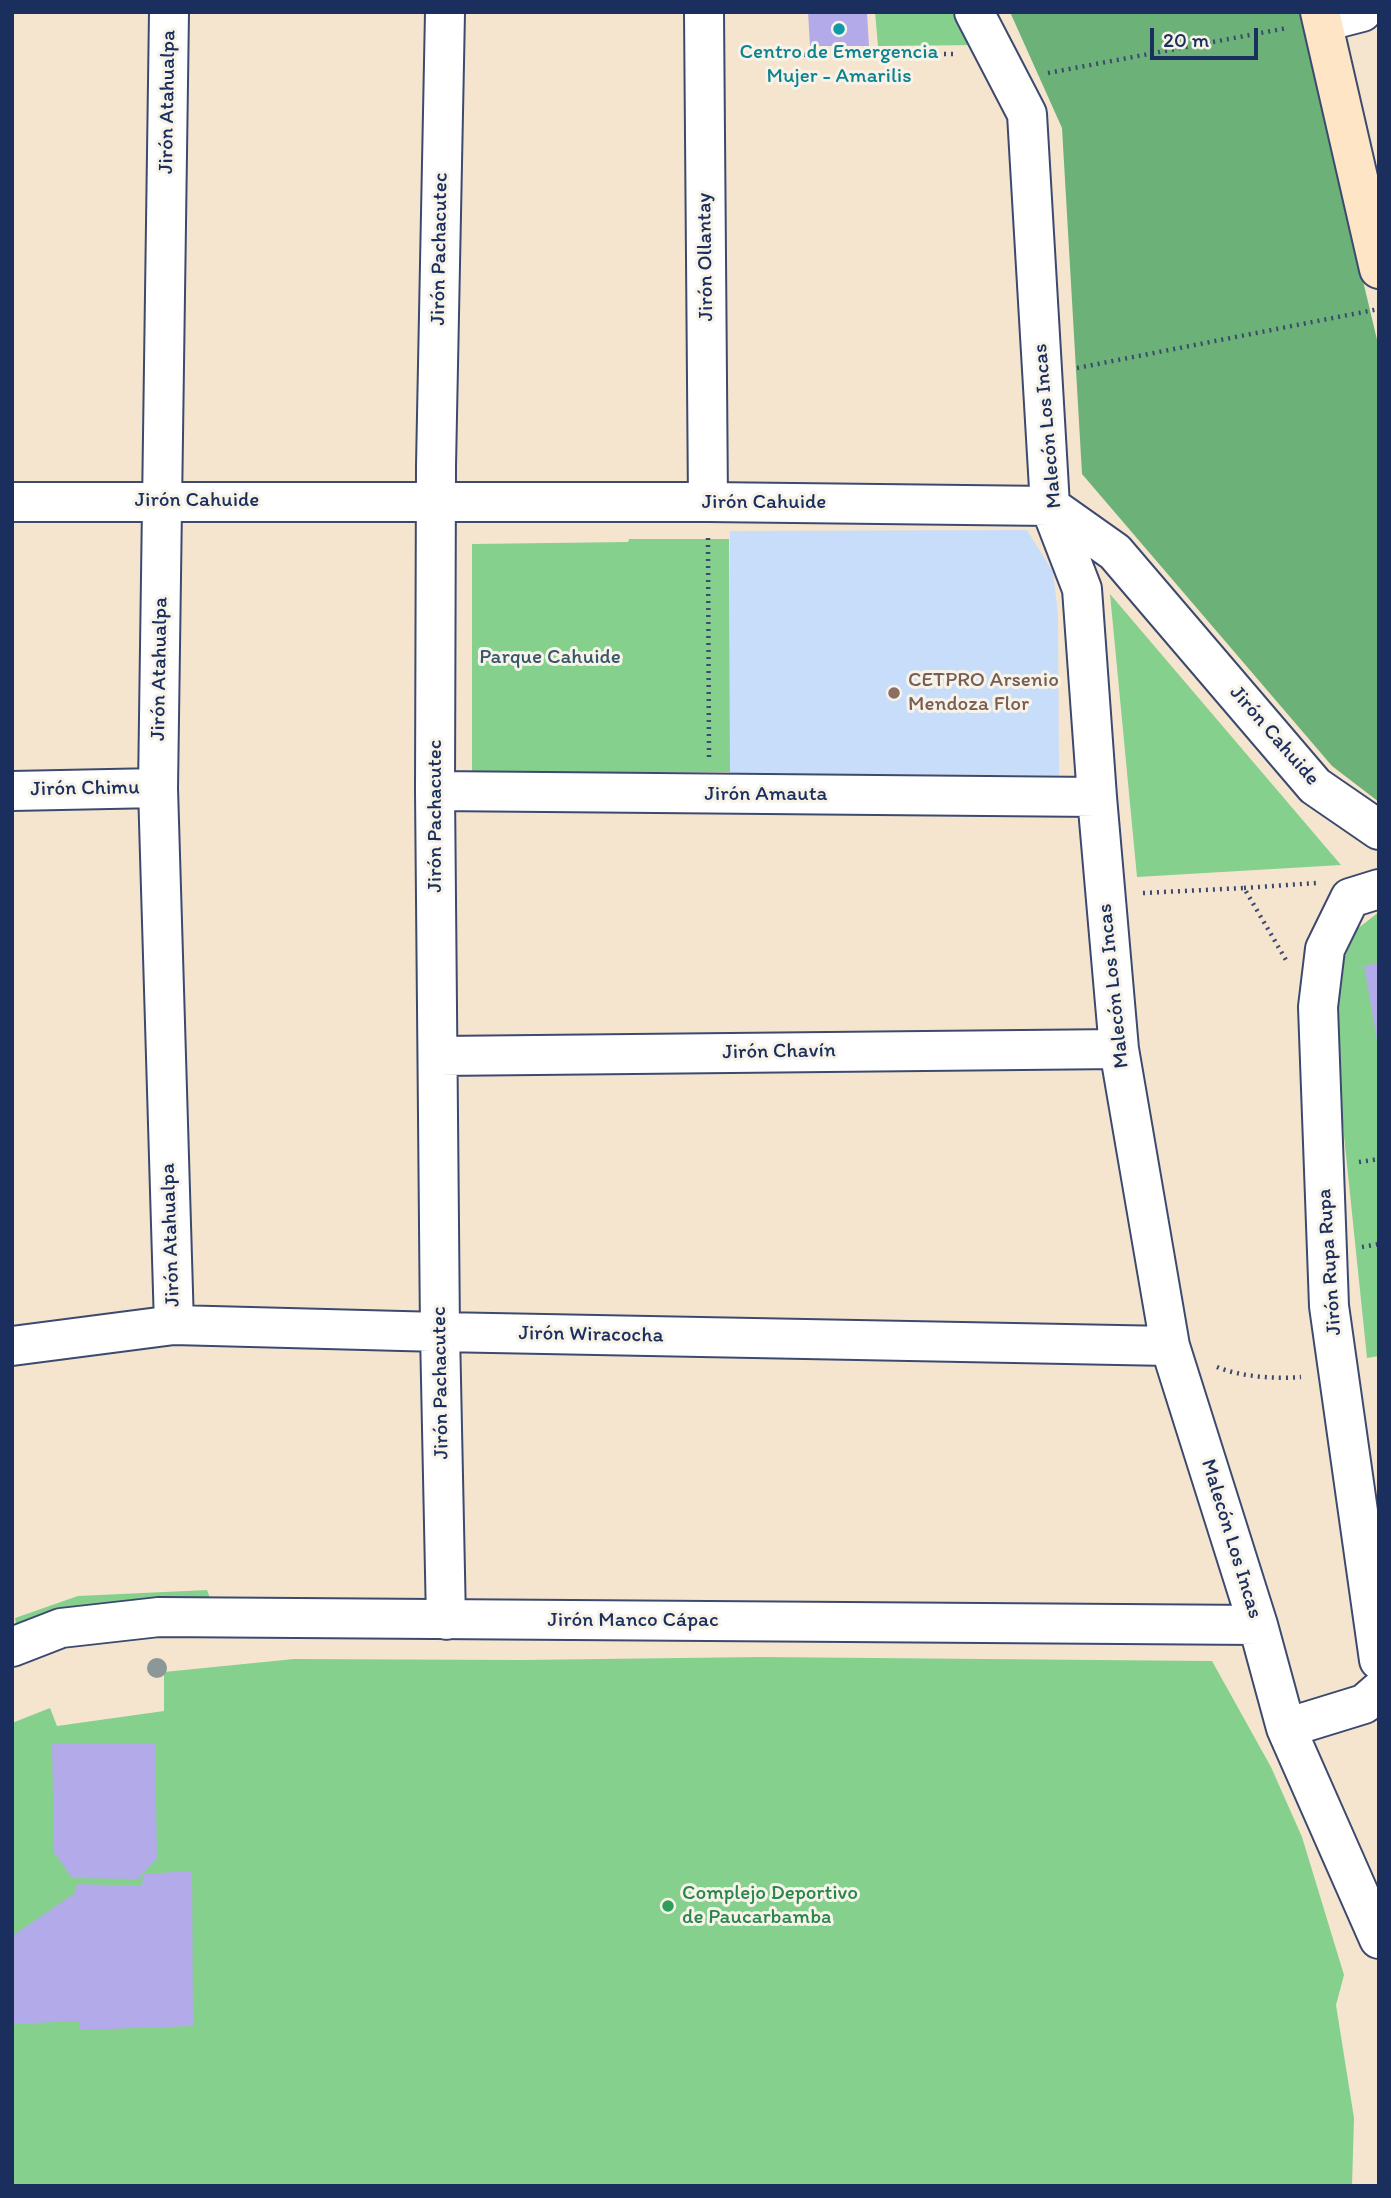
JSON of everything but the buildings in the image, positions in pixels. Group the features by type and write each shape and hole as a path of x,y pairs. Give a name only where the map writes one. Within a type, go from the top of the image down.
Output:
{"main road":[{"path":"1321,17 1379,269"}],"street":[{"name":"Jirón Atahualpa","path":"169,12 158,788 174,1325"},
{"name":"Jirón Pachacutec","path":"445,12 436,452 438,502 435,791 440,1332 446,1620"},
{"name":"Jirón Ollantay","path":"704,12 708,502"},
{"name":"Malecón Los Incas","path":"974,12 1027,114 1051,506 1082,589 1119,1049 1170,1346 1258,1625 1286,1728 1379,1939"},
{"path":"1321,17 1362,12"},
{"name":"Jirón Cahuide","path":"12,502 708,502 1051,506 1115,552 1315,786 1379,830"},
{"name":"Jirón Chimu","path":"12,791 158,788"},
{"name":"Jirón Amauta","path":"435,791 1097,797"},
{"name":"Jirón Rupa Rupa","path":"1364,894 1325,949 1318,1007 1329,1306 1379,1660"},
{"name":"Jirón Chavín","path":"439,1056 1119,1049"},
{"name":"Jirón Wiracocha","path":"12,1346 174,1325 1170,1346"},
{"name":"Jirón Manco Cápac","path":"12,1647 61,1628 159,1617 1258,1625"},
{"path":"1286,1728 1364,1704 1379,1692"}],"path":[{"path":"704,55 1003,67 1321,17"},
{"path":"1043,375 1379,309"},
{"path":"708,502 709,795"},
{"path":"1105,894 1329,882 1364,894"},
{"path":"1244,888 1283,955 1318,1007"},
{"path":"1170,1346 1229,1372 1288,1378 1339,1375"}],"shaded area":[{"name":"CETPRO Arsenio Mendoza Flor","path":"1027,530 1053,572 1058,614 1059,775 730,774 730,531"}],"green space":[{"path":"875,12 961,12 979,45 878,46"},
{"path":"1010,12 1299,12 1379,348 1379,802 1332,766 1082,474 1062,128"},
{"name":"Parque Cahuide","path":"629,539 729,539 730,772 472,772 472,544 628,542"},
{"path":"1110,594 1341,865 1137,877"},
{"path":"1379,912 1379,1356 1367,1358 1332,999 1340,968 1357,929"},
{"path":"207,1590 212,1603 17,1631 15,1618 78,1596"},
{"name":"Complejo Deportivo de Paucarbamba","path":"761,1657 1212,1661 1271,1767 1302,1837 1344,1975 1336,2005 1354,2118 1352,2186 12,2186 12,1723 50,1708 57,1726 164,1711 164,1672 294,1659"}],"place":[{"name":"Centro de Emergencia Mujer - Amarilis","path":"839,29"},
{"name":"CETPRO Arsenio Mendoza Flor","path":"894,693"},
{"name":"Complejo Deportivo de Paucarbamba","path":"668,1906"}]}
